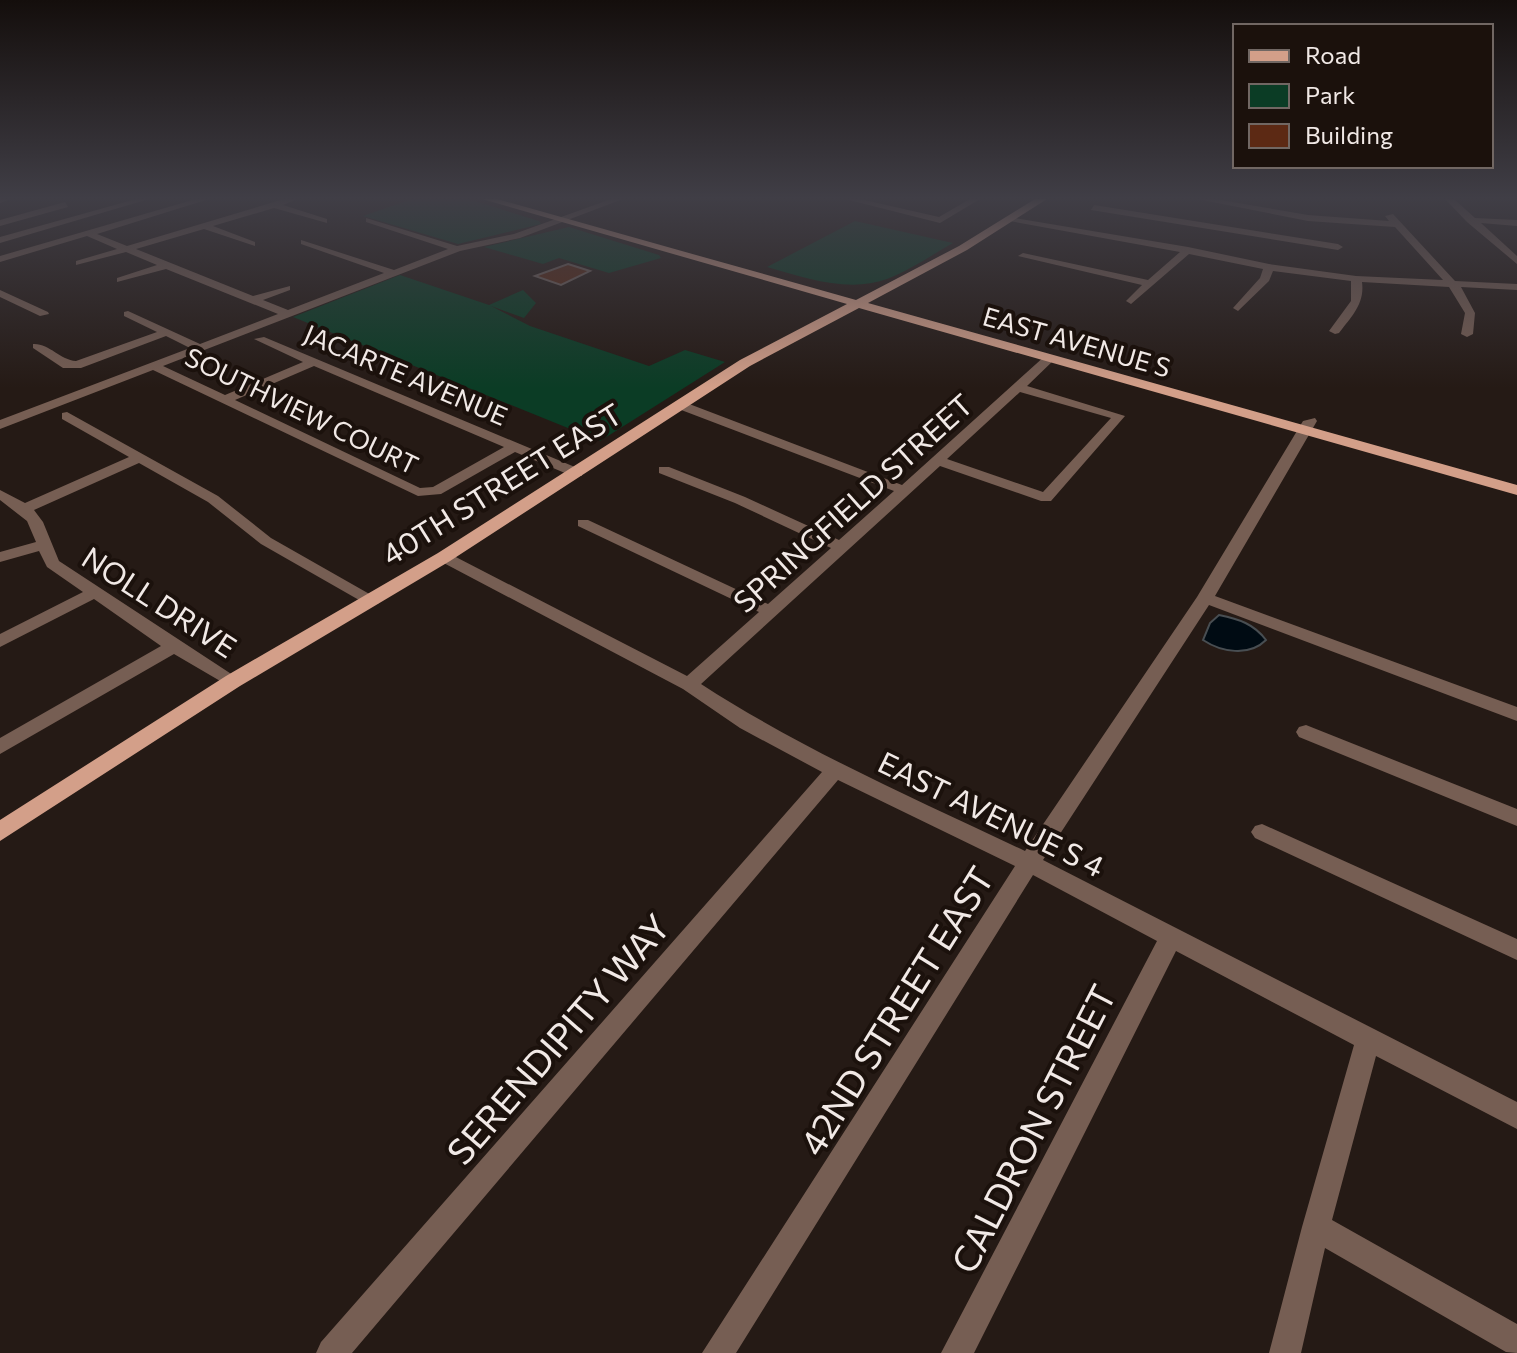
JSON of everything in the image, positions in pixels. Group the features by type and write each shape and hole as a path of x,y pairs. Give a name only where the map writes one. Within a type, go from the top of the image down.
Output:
{"main road":[{"name":"EAST AVENUE S","path":"722,262 1308,426 1517,490"},
{"name":"40TH STREET EAST","path":"0,832 233,681 444,557 754,358 931,262"},
{"name":"EAST AVENUE S","path":"860,301 1050,358 1517,480"}],"street":[{"path":"160,262 288,314"},
{"path":"362,262 393,273"},
{"path":"0,425 422,262"},
{"path":"1051,262 1151,284"},
{"path":"1131,301 1175,262"},
{"path":"1246,262 1356,279 1517,287"},
{"path":"1433,262 1453,284 1470,313 1467,334"},
{"path":"121,280 167,265"},
{"path":"1238,308 1265,279 1269,267"},
{"path":"1335,331 1359,299 1360,289 1356,279"},
{"path":"253,300 286,288"},
{"path":"0,293 44,314"},
{"path":"128,314 199,348"},
{"path":"37,346 67,365 77,365 167,332"},
{"name":"JACARTE AVENUE","path":"260,339 577,473"},
{"name":"SPRINGFIELD STREET","path":"689,685 1050,358"},
{"path":"225,400 315,361"},
{"name":"SOUTHVIEW COURT","path":"153,366 418,492 436,491 515,446"},
{"path":"937,460 1046,498 1119,416 1018,387"},
{"path":"680,405 903,490"},
{"path":"67,416 213,499 266,541 372,600"},
{"name":"42ND STREET EAST","path":"718,1353 1029,863 1205,598 1308,426"},
{"path":"0,494 24,509 140,457"},
{"path":"664,470 740,500 841,547"},
{"name":"NOLL DRIVE","path":"24,509 38,525 42,545 53,564 174,646 233,681"},
{"path":"583,523 770,611"},
{"path":"0,557 42,545"},
{"name":"EAST AVENUE S 4","path":"444,557 689,685 747,723 835,770 1029,863 1517,1116"},
{"path":"0,641 94,593"},
{"path":"1205,598 1517,714"},
{"path":"0,747 174,646"},
{"path":"1306,732 1517,818"},
{"name":"SERENDIPITY WAY","path":"332,1353 835,770"},
{"path":"1262,832 1517,950"},
{"name":"CALDRON STREET","path":"957,1353 1171,937"},
{"path":"1285,1353 1368,1040"},
{"path":"1316,1227 1517,1341"}],"green space":[{"path":"573,262 647,262 609,273"},
{"path":"776,262 920,262 887,279 858,285 827,282 767,267"},
{"path":"400,275 489,305 523,290 536,303 524,318 491,306 530,326 649,366 685,350 725,362 600,441 293,317"}],"shaded area":[{"path":"1219,615 1246,623 1266,640 1243,651 1226,650 1210,644 1203,640 1210,623"}],"building":[{"path":"568,264 590,271 561,285 535,276"}]}
